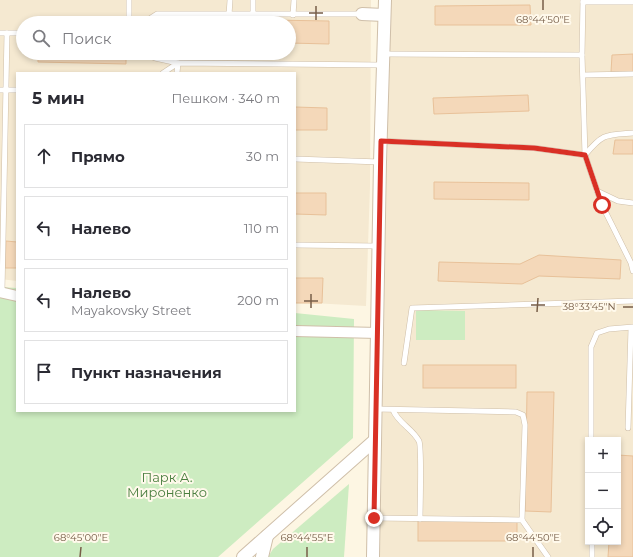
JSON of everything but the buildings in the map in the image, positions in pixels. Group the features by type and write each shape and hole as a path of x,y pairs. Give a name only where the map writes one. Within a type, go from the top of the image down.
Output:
{"street":[{"path":"373,557 380,162 385,0"},
{"path":"362,14 384,15"},
{"path":"1,292 16,296"},
{"path":"296,331 378,333"},
{"path":"243,557 375,440"},
{"path":"262,557 267,536"}],"lane":[{"path":"129,0 129,16"},
{"path":"229,15 230,0"},
{"path":"253,0 253,15"},
{"path":"293,15 294,0"},
{"path":"633,2 583,1 582,55 585,155 602,205 632,263 633,271"},
{"path":"154,16 157,14 362,14"},
{"path":"0,33 16,33"},
{"path":"1,292 2,161 6,90 7,33"},
{"path":"164,60 178,63 582,55"},
{"path":"164,72 178,63"},
{"path":"177,72 178,63"},
{"path":"583,75 633,74"},
{"path":"0,90 16,90"},
{"path":"585,155 596,140 606,135 633,133"},
{"path":"381,141 534,148 585,155"},
{"path":"296,159 380,162"},
{"path":"597,191 618,201 633,203"},
{"path":"296,245 379,246"},
{"path":"404,364 412,308 633,301"},
{"path":"591,437 591,347 596,333 609,329 632,328 630,414 628,428"},
{"path":"376,409 516,412 523,415 525,425 522,520 548,557"},
{"path":"393,410 397,419 408,427 420,442 420,519"},
{"path":"374,518 522,520"},
{"path":"592,545 592,557"}],"shaded area":[{"path":"0,0 371,0 370,186 366,306 296,302 296,72 16,72 16,281 0,279"},
{"path":"390,0 633,0 633,557 380,557"}],"green space":[{"name":"Парк А. Мироненко","path":"0,287 16,288 16,412 296,412 296,313 354,319 353,438 218,557 0,557"},
{"path":"416,310 465,311 465,340 416,340"},
{"path":"349,484 344,557 268,557 273,549"}],"route":[{"path":"374,518 381,141 394,143 534,148 585,155 602,205"}]}
